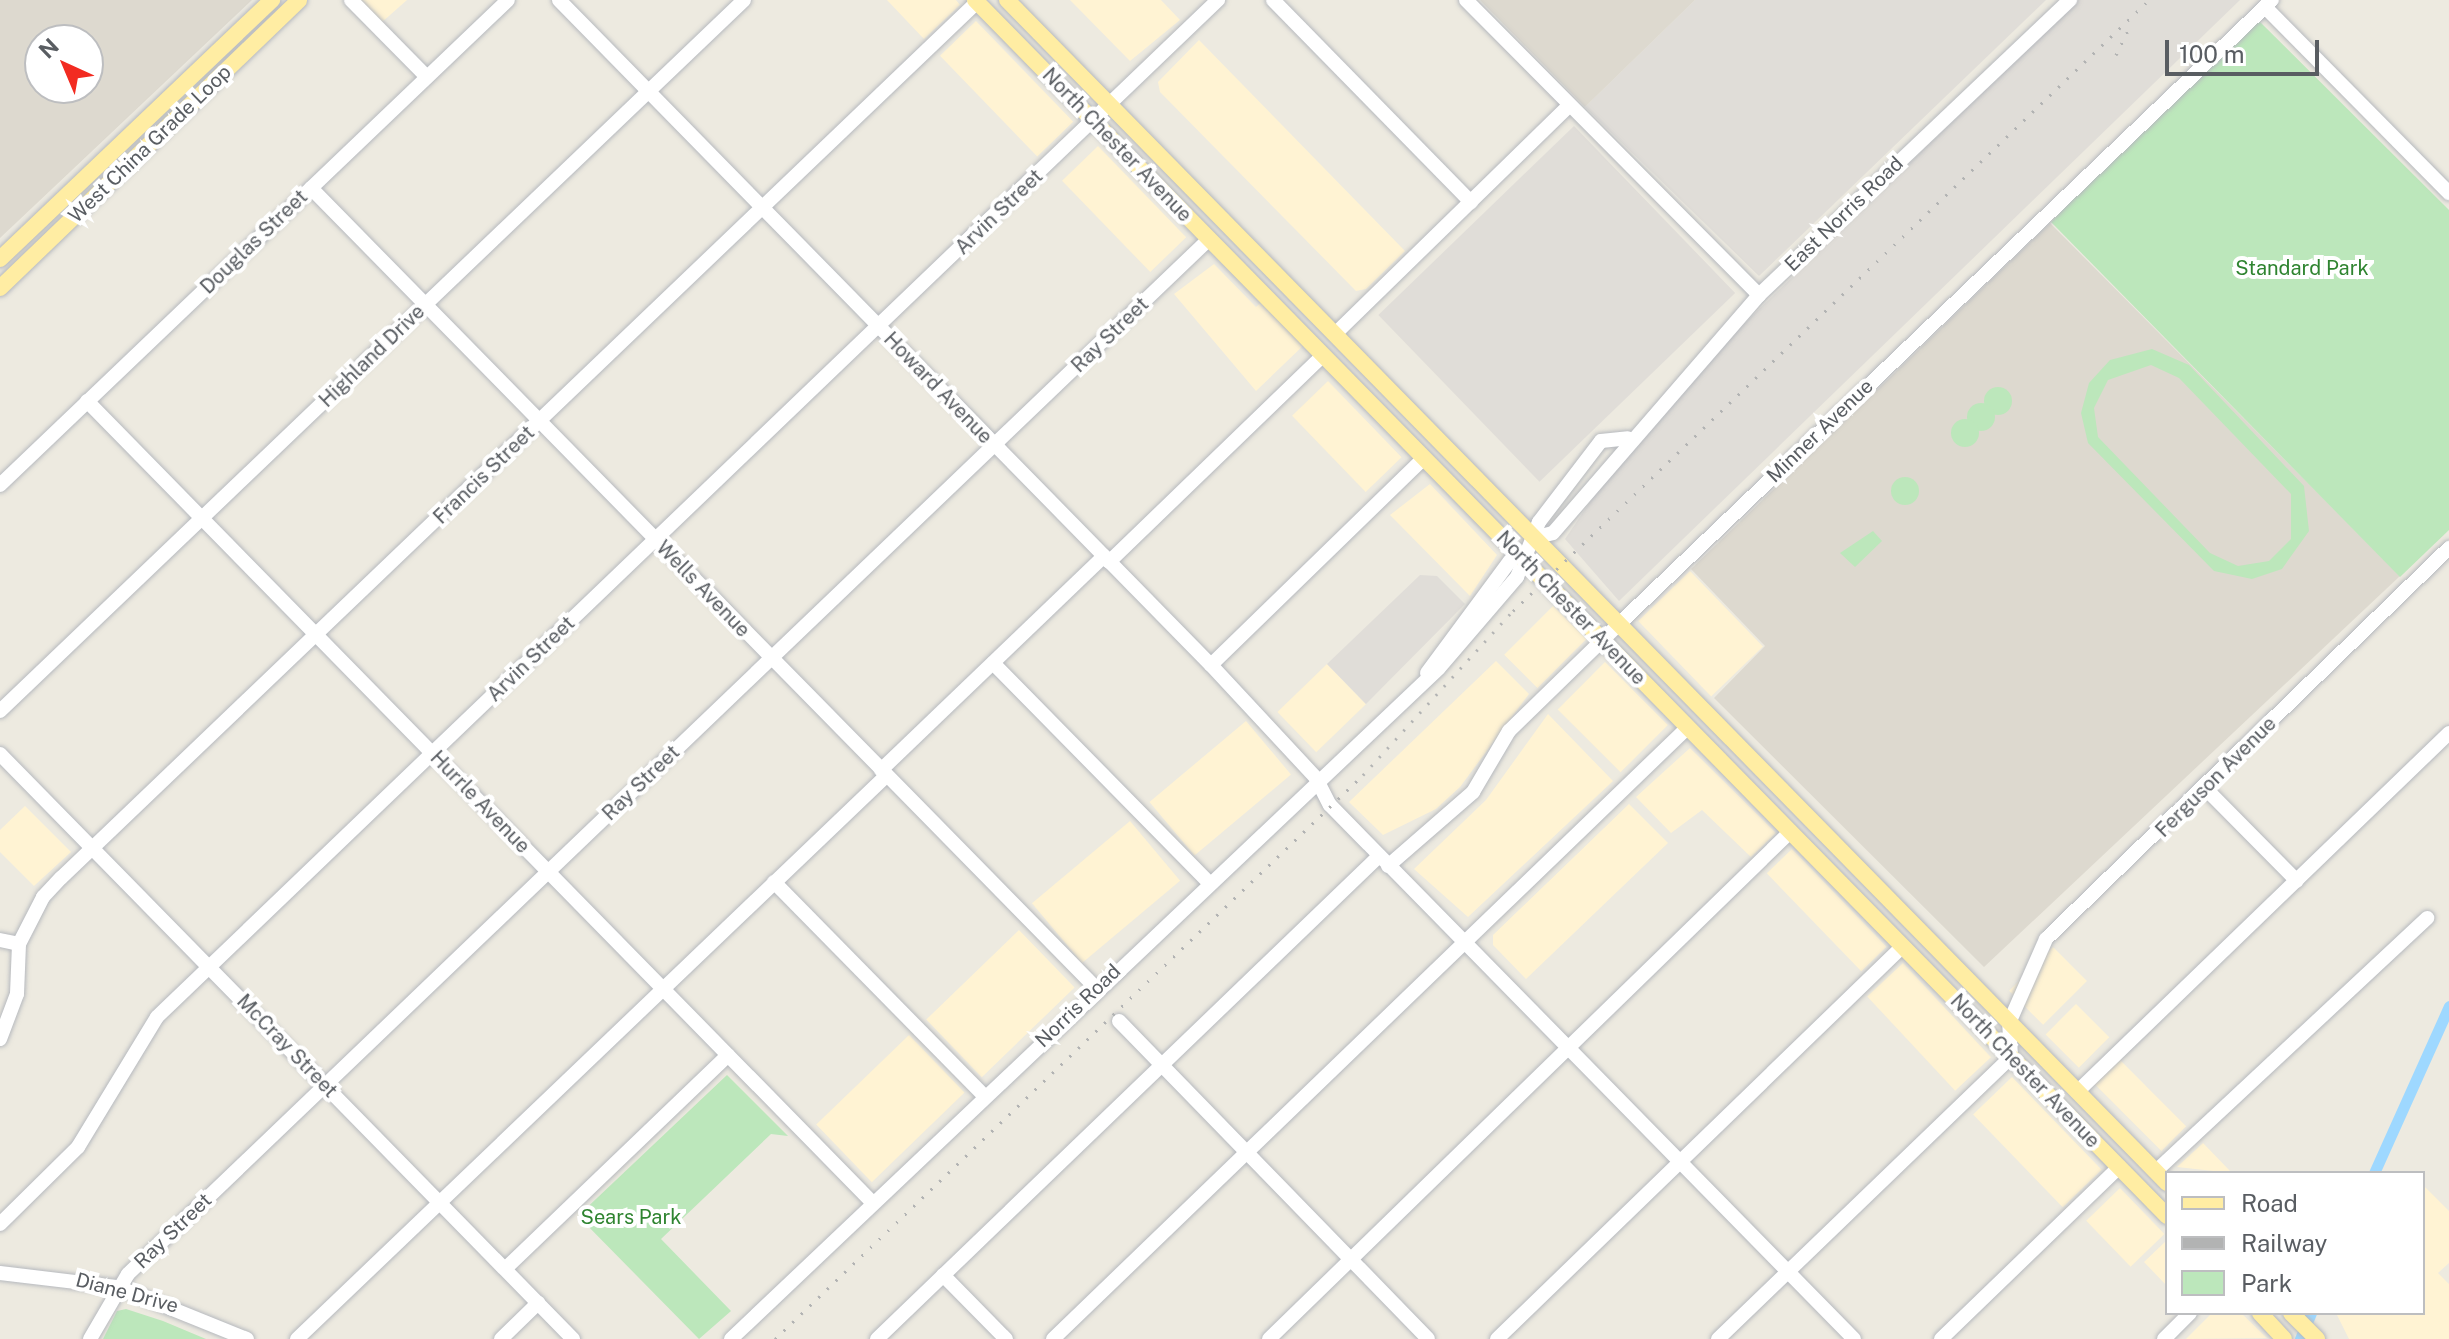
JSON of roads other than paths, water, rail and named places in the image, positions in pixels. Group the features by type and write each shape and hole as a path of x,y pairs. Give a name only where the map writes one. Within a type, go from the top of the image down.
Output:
{"main road":[{"name":"West China Grade Loop","path":"0,259 272,0"},
{"name":"West China Grade Loop","path":"0,288 299,0"},
{"name":"North Chester Avenue","path":"1007,0 1537,537 2161,1177"},
{"name":"North Chester Avenue","path":"976,1 2165,1214"},
{"path":"179,114 184,97 201,81 197,70"},
{"path":"72,220 76,199 96,180 93,170"},
{"path":"1291,322 1324,338 1335,334"},
{"path":"2105,1153 2137,1171 2161,1177"},
{"path":"2262,1315 2279,1334"},
{"path":"2293,1315 2317,1339"}],"street":[{"path":"351,0 427,77"},
{"name":"Douglas Street","path":"0,485 508,0"},
{"name":"Howard Avenue","path":"559,0 1211,665 1316,778 1330,805 1854,1339"},
{"name":"Highland Drive","path":"0,711 744,0"},
{"name":"Arvin Street","path":"0,1224 78,1147 145,1032 209,967 1218,0"},
{"path":"1273,0 1471,202"},
{"path":"1466,0 1759,295"},
{"name":"East Norris Road","path":"1522,556 1537,537 1553,533 1628,438 1759,295 2070,0"},
{"name":"Francis Street","path":"19,944 43,897 763,209 976,1"},
{"path":"2268,3 2449,193"},
{"name":"Minner Avenue","path":"877,1339 1162,1065 1384,861 1473,792 1509,731 2268,3"},
{"path":"1335,334 1569,106"},
{"name":"Wells Avenue","path":"311,188 1097,989"},
{"name":"Ray Street","path":"90,1339 118,1287 1209,239"},
{"path":"297,1339 774,882 993,663 1323,355"},
{"name":"Hurrle Avenue","path":"87,401 873,1203"},
{"path":"1211,665 1424,458"},
{"path":"2444,554 2449,571"},
{"name":"Ferguson Avenue","path":"2009,1023 2046,939 2444,554"},
{"name":"Norris Road","path":"731,1339 1316,778 1471,635 1517,577 1522,556"},
{"path":"993,663 1208,882"},
{"path":"1053,1339 1688,727"},
{"path":"2077,1092 2449,733"},
{"name":"McCray Street","path":"0,754 573,1339"},
{"path":"2204,787 2297,881"},
{"path":"1269,1339 1790,832"},
{"path":"774,882 984,1096"},
{"path":"2167,1171 2427,918"},
{"path":"0,940 19,944 17,994 0,1039"},
{"path":"1497,1339 1903,946"},
{"path":"1119,1021 1428,1339"},
{"path":"1718,1339 2011,1057 2009,1023"},
{"path":"505,1269 728,1055"},
{"path":"1941,1339 2119,1167"},
{"name":"Diane Drive","path":"0,1273 118,1287 247,1339"},
{"path":"943,1275 1006,1339"},
{"path":"501,1339 538,1303"},
{"path":"2164,1339 2188,1315"}],"waterway":[{"path":"2375,1171 2449,1006"},
{"path":"2300,1339 2310,1315"}],"railway":[{"path":"775,1339 1363,775 1513,611 2149,0"},
{"path":"2116,55 2129,28"}],"park label":[{"name":"Standard Park","path":"2302,268"},
{"name":"Sears Park","path":"631,1217"}]}
